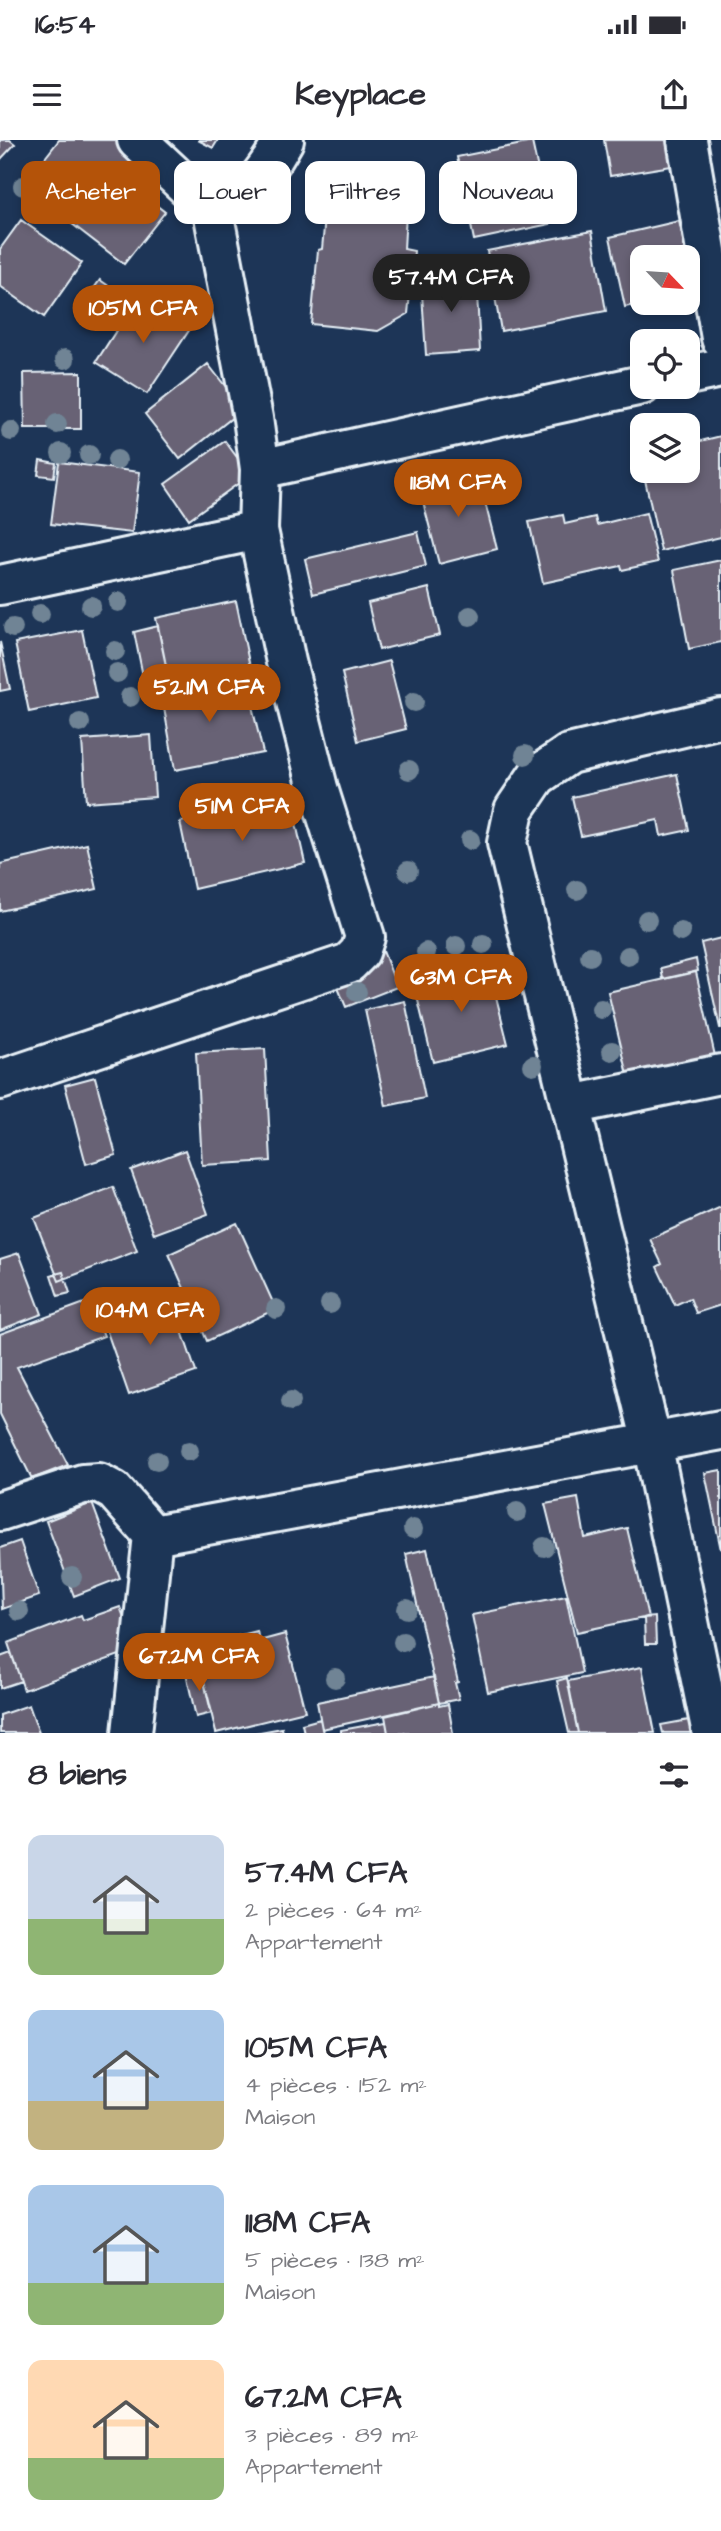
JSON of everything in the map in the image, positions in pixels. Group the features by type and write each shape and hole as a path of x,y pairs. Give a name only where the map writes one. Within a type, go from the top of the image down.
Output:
{"street":[{"path":"137,140 174,175"},
{"path":"271,161 284,140"},
{"path":"687,140 721,338"},
{"path":"0,1080 349,963 360,952 366,937 318,788 286,662 258,530 260,469 253,418 216,224"},
{"path":"700,372 721,368"},
{"path":"260,469 630,388"},
{"path":"0,585 258,530"},
{"path":"712,1733 652,1443 507,843 514,810 537,775 569,754 721,718"},
{"path":"571,1105 721,1074"},
{"path":"153,1535 721,1430"},
{"path":"0,1511 83,1484 99,1483 114,1491 153,1535 132,1733"}],"building":[{"path":"0,140 10,140 15,144 0,160"},
{"path":"59,140 150,140 134,161 43,161"},
{"path":"198,140 218,140 213,148"},
{"path":"604,140 686,140 690,163 610,176"},
{"path":"532,142 536,161 458,161 457,157"},
{"path":"21,220 21,224 27,224 82,263 44,317 0,286 0,249"},
{"path":"679,221 684,245 630,245 630,306 625,307 610,237"},
{"path":"72,224 156,224 124,264"},
{"path":"324,224 405,224 404,249 414,251 408,314 378,331 311,324 318,250 322,249"},
{"path":"471,224 550,224 474,240"},
{"path":"592,231 606,311 501,331 487,251"},
{"path":"476,274 480,351 426,355 421,278"},
{"path":"100,280 116,291 109,303 92,291"},
{"path":"139,295 190,329 147,394 96,362"},
{"path":"208,364 243,409 180,459 145,414"},
{"path":"81,372 81,429 25,429 24,373"},
{"path":"721,436 721,537 661,551 646,483 700,483 700,441"},
{"path":"225,441 250,475 189,519 165,484"},
{"path":"40,460 56,463 54,477 38,475"},
{"path":"59,462 140,472 132,533 51,524"},
{"path":"478,475 497,549 439,564 420,490"},
{"path":"646,513 658,562 622,570 621,566 543,583 529,522 563,515 565,524 595,517 597,525"},
{"path":"418,532 426,566 313,594 305,559"},
{"path":"721,560 721,642 689,649 674,570"},
{"path":"429,588 440,635 379,650 368,603"},
{"path":"236,601 250,667 170,685 156,618"},
{"path":"158,626 170,685 146,691 134,632"},
{"path":"82,630 96,698 29,712 15,643"},
{"path":"0,642 10,689 0,691"},
{"path":"389,661 406,729 358,741 342,673"},
{"path":"225,677 230,698 249,693 263,753 175,770 161,691"},
{"path":"151,735 155,797 86,802 82,740"},
{"path":"677,774 689,830 661,836 658,820 581,836 572,797"},
{"path":"290,797 305,863 194,889 180,822"},
{"path":"87,844 97,889 0,911 0,864"},
{"path":"721,938 721,1028 720,1028 701,943"},
{"path":"383,951 397,987 346,1007 331,971"},
{"path":"696,959 698,971 663,979 661,968"},
{"path":"488,965 508,1044 433,1062 414,984"},
{"path":"696,972 715,1056 628,1075 608,992"},
{"path":"405,1001 425,1098 386,1106 365,1010"},
{"path":"265,1049 271,1161 202,1165 196,1053"},
{"path":"95,1077 116,1155 86,1164 65,1085"},
{"path":"185,1150 208,1214 154,1234 131,1170"},
{"path":"113,1187 137,1251 59,1281 34,1218"},
{"path":"721,1207 721,1305 696,1313 690,1298 675,1305 657,1267 662,1264 650,1239"},
{"path":"237,1223 276,1309 207,1341 169,1254"},
{"path":"19,1253 42,1314 0,1330 0,1259"},
{"path":"63,1272 70,1293 58,1296 51,1275"},
{"path":"171,1299 196,1372 129,1395 104,1323"},
{"path":"90,1301 104,1336 17,1367 68,1465 32,1479 0,1414 0,1334"},
{"path":"721,1470 721,1550 705,1473"},
{"path":"578,1498 585,1538 627,1528 648,1617 577,1632 545,1504"},
{"path":"92,1503 120,1578 74,1596 46,1521"},
{"path":"20,1541 39,1596 2,1609 0,1548"},
{"path":"427,1549 458,1682 455,1683 459,1699 439,1703 406,1554"},
{"path":"566,1596 582,1673 488,1692 472,1615"},
{"path":"120,1607 136,1649 24,1690 8,1643 81,1615 83,1620"},
{"path":"655,1617 656,1644 645,1644 644,1618"},
{"path":"257,1631 259,1641 285,1634 305,1711 216,1733 198,1656 212,1652 210,1643"},
{"path":"11,1653 21,1681 0,1688 0,1657"},
{"path":"642,1667 655,1733 578,1733 568,1681"},
{"path":"201,1669 212,1713 196,1717 186,1673"},
{"path":"434,1677 439,1703 322,1729 317,1702"},
{"path":"567,1678 578,1733 569,1733 557,1681"},
{"path":"439,1703 439,1706 448,1704 453,1733 388,1733 385,1716"},
{"path":"29,1705 39,1733 0,1733 0,1715"},
{"path":"320,1719 323,1733 304,1733 302,1724"},
{"path":"689,1720 692,1733 663,1733 661,1725"},
{"path":"386,1722 388,1733 341,1733 341,1730"},
{"path":"282,1728 283,1733 255,1733"}]}
